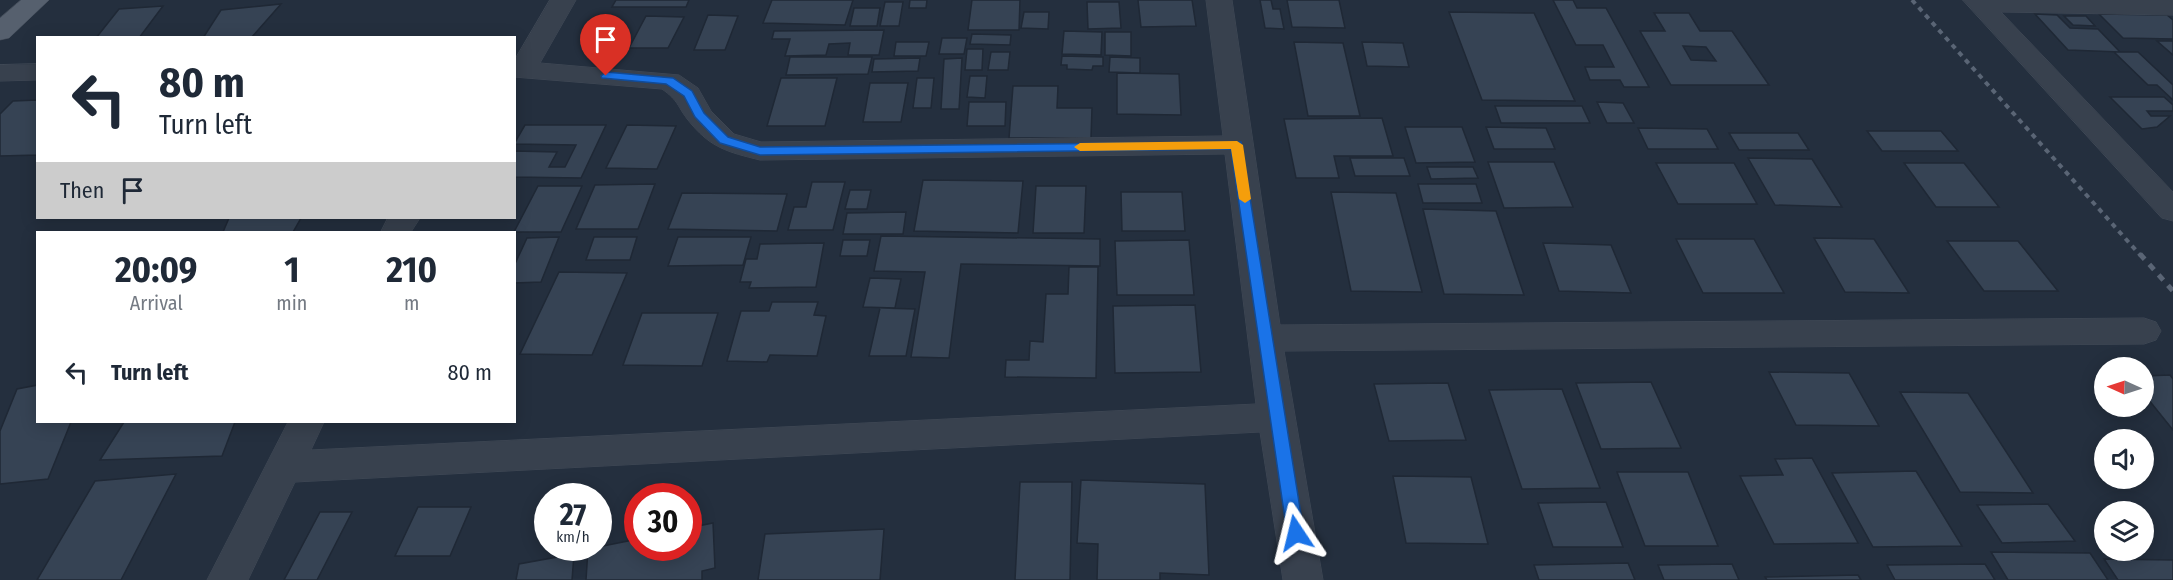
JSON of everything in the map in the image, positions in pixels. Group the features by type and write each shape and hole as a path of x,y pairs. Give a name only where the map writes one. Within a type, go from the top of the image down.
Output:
{"main road":[{"path":"0,32 36,0"}],"street":[{"path":"563,0 519,69 669,81 688,94 699,115 724,140 760,151 1237,145"},
{"path":"1219,0 1237,145 1276,417 1304,580"},
{"path":"1978,2 2173,7"},
{"path":"1978,2 2173,211"},
{"path":"0,73 36,72"},
{"path":"1266,338 2144,331"},
{"path":"284,467 1276,417"},
{"path":"227,580 306,423"}],"building":[{"path":"616,0 689,0 686,7 612,7"},
{"path":"772,0 853,0 845,25 763,23"},
{"path":"910,0 927,0 926,8 909,8"},
{"path":"972,0 1020,0 1019,30 968,30"},
{"path":"1138,0 1192,0 1196,26 1141,27"},
{"path":"1260,0 1271,0 1273,9 1280,9 1284,29 1265,28"},
{"path":"1287,0 1339,0 1345,28 1292,27"},
{"path":"1553,0 1573,0 1577,8 1606,8 1649,87 1624,87 1620,80 1590,80 1585,67 1614,67 1603,45 1576,45"},
{"path":"885,2 903,2 899,26 880,26"},
{"path":"1087,2 1119,2 1121,28 1088,29"},
{"path":"281,4 253,36 204,36 221,10"},
{"path":"163,6 140,36 98,36 119,9"},
{"path":"854,8 880,8 877,26 850,26"},
{"path":"1024,12 1049,12 1048,29 1021,28"},
{"path":"1449,12 1534,13 1575,101 1482,100"},
{"path":"1654,13 1689,13 1700,31 1732,31 1769,85 1671,85 1640,31 1665,31","holes":["1683,46 1706,47 1716,61 1691,60"]},
{"path":"2035,14 2057,15 2070,28 2098,29 2120,52 2068,50"},
{"path":"2099,14 2167,15 2173,20 2173,39 2123,38"},
{"path":"708,15 738,16 725,50 694,50"},
{"path":"646,16 684,17 668,48 629,48"},
{"path":"2064,16 2086,16 2095,26 2073,25"},
{"path":"884,30 879,55 848,55 850,43 829,44 826,55 785,56 790,39 772,39 774,31"},
{"path":"1064,31 1102,32 1101,55 1062,54"},
{"path":"1105,32 1131,32 1131,56 1105,55"},
{"path":"972,34 1011,35 1010,45 970,44"},
{"path":"942,38 967,38 964,54 939,54"},
{"path":"2157,41 2173,41 2173,55"},
{"path":"896,42 929,42 926,56 894,56"},
{"path":"1294,42 1343,43 1360,116 1308,116"},
{"path":"1362,42 1403,43 1409,67 1367,66"},
{"path":"967,49 983,49 982,70 965,70"},
{"path":"991,52 1010,52 1008,70 988,70"},
{"path":"2114,52 2138,52 2173,85 2173,100 2157,85 2148,85"},
{"path":"1062,56 1103,57 1103,66 1093,66 1092,70 1067,69 1067,65 1061,65"},
{"path":"790,57 872,57 868,74 786,75"},
{"path":"1110,57 1140,58 1140,73 1109,72"},
{"path":"920,58 918,71 872,72 874,59"},
{"path":"962,58 959,109 941,109 944,59"},
{"path":"1117,73 1179,74 1181,115 1117,114"},
{"path":"970,76 987,76 985,98 967,97"},
{"path":"781,78 837,78 825,126 767,126"},
{"path":"917,78 934,78 931,108 913,108"},
{"path":"870,83 908,83 901,122 863,122"},
{"path":"1013,86 1058,86 1057,108 1092,108 1091,138 1009,138"},
{"path":"2110,97 2164,97 2173,105 2173,111 2147,111 2151,116 2170,116 2157,127 2142,129"},
{"path":"36,100 36,155 0,156 0,114 13,101"},
{"path":"969,102 1006,102 1005,126 967,126"},
{"path":"1597,102 1623,103 1634,123 1607,123"},
{"path":"1495,106 1582,106 1590,123 1501,123"},
{"path":"1382,118 1393,156 1334,156 1339,178 1296,178 1284,119"},
{"path":"525,125 606,125 581,178 516,177 516,151 557,152 549,167 565,167 576,145 516,144"},
{"path":"627,125 676,126 657,169 606,168"},
{"path":"1405,127 1462,127 1475,162 1416,163"},
{"path":"1486,127 1546,128 1555,149 1494,149"},
{"path":"1638,128 1707,129 1718,149 1648,149"},
{"path":"1867,131 1941,131 1958,151 1882,151"},
{"path":"1729,133 1798,133 1809,150 1739,150"},
{"path":"1350,158 1404,158 1410,176 1355,176"},
{"path":"1748,158 1812,159 1842,207 1775,205"},
{"path":"1488,162 1554,162 1573,207 1504,208"},
{"path":"1656,163 1734,163 1757,204 1678,204"},
{"path":"1904,163 1964,163 1999,207 1936,207"},
{"path":"1427,167 1473,167 1478,178 1431,179"},
{"path":"923,180 1023,181 1018,233 914,231"},
{"path":"812,182 845,182 833,230 788,230 794,207 806,207"},
{"path":"655,184 638,229 576,229 595,185"},
{"path":"1418,184 1476,184 1482,203 1423,203"},
{"path":"538,186 582,186 561,232 515,231"},
{"path":"1036,186 1086,186 1084,233 1033,233"},
{"path":"850,190 871,190 867,209 845,209"},
{"path":"1121,192 1182,192 1185,231 1122,231"},
{"path":"1331,192 1396,193 1422,292 1351,291"},
{"path":"682,193 787,194 777,231 668,229"},
{"path":"1423,209 1496,211 1524,295 1444,294"},
{"path":"906,212 903,234 843,234 847,213"},
{"path":"229,219 300,219 294,231 223,231"},
{"path":"881,236 1100,239 1100,266 961,264 949,358 911,357 925,272 874,271"},
{"path":"559,237 541,282 516,283 516,262 527,238"},
{"path":"594,237 637,237 630,260 586,260"},
{"path":"678,237 751,237 743,265 668,266"},
{"path":"1814,238 1874,239 1909,293 1845,292"},
{"path":"1676,239 1754,239 1784,293 1703,293"},
{"path":"843,240 870,240 867,256 840,256"},
{"path":"1189,240 1194,295 1117,295 1115,241"},
{"path":"1947,241 2018,241 2058,291 1984,291"},
{"path":"824,243 816,287 749,288 751,282 740,282 746,259 757,259 760,244"},
{"path":"1543,243 1611,245 1631,293 1559,291"},
{"path":"1069,267 1098,267 1096,378 1005,377 1006,360 1029,360 1030,341 1043,342 1046,294 1068,294"},
{"path":"559,272 627,273 592,355 520,354"},
{"path":"870,278 901,279 895,308 863,307"},
{"path":"772,302 818,302 814,315 826,316 817,356 770,355 767,362 727,361 741,311 769,311"},
{"path":"1195,305 1201,372 1115,373 1113,306"},
{"path":"880,308 915,309 906,356 869,356"},
{"path":"642,313 718,313 702,366 623,365"},
{"path":"1769,372 1849,373 1879,426 1796,425"},
{"path":"2170,375 2173,379 2173,430 2154,406 2154,376"},
{"path":"1651,382 1681,448 1601,449 1576,383"},
{"path":"1448,383 1466,440 1389,441 1374,384"},
{"path":"36,385 36,423 71,423 48,479 0,484 0,431 17,389"},
{"path":"1562,389 1600,488 1522,489 1489,390"},
{"path":"1900,392 1968,393 2033,493 1960,492"},
{"path":"123,423 235,423 222,456 100,460"},
{"path":"1812,458 1858,543 1774,544 1740,476 1783,475 1775,459"},
{"path":"1916,471 1962,546 1873,547 1832,473"},
{"path":"1617,472 1688,472 1718,546 1645,546"},
{"path":"176,474 121,580 37,580 95,481"},
{"path":"1393,476 1471,477 1488,544 1406,543"},
{"path":"1081,480 1205,484 1209,575 1160,573 1160,580 1097,580 1098,544 1077,543"},
{"path":"1020,482 1072,482 1070,580 1015,580"},
{"path":"1606,502 1623,547 1553,547 1538,503"},
{"path":"2048,504 2075,541 2002,543 1977,505"},
{"path":"418,507 471,507 450,556 395,556"},
{"path":"320,512 352,512 317,580 284,580"},
{"path":"713,523 715,568 702,571 702,580 586,580 587,561 612,561 612,544 624,542 624,561 702,561 702,525"},
{"path":"884,529 880,580 758,580 765,534"},
{"path":"1991,552 2090,553 2108,580 2008,580"},
{"path":"2173,560 2173,580 2118,580 2105,561"},
{"path":"536,561 573,561 572,580 516,580 519,564"},
{"path":"1628,563 1635,580 1539,580 1534,565"},
{"path":"1732,564 1739,580 1664,580 1658,565"},
{"path":"1985,564 1995,580 1895,580 1887,565"},
{"path":"1858,575 1861,580 1767,580 1765,577"}],"railway":[{"path":"1912,0 2141,256"},
{"path":"2140,254 2173,291"}],"slow traffic":[{"path":"1080,147 1237,145 1245,199"}],"route":[{"path":"606,76 669,81 688,94 699,115 724,140 760,151 1237,145 1276,417 1296,533"}]}
